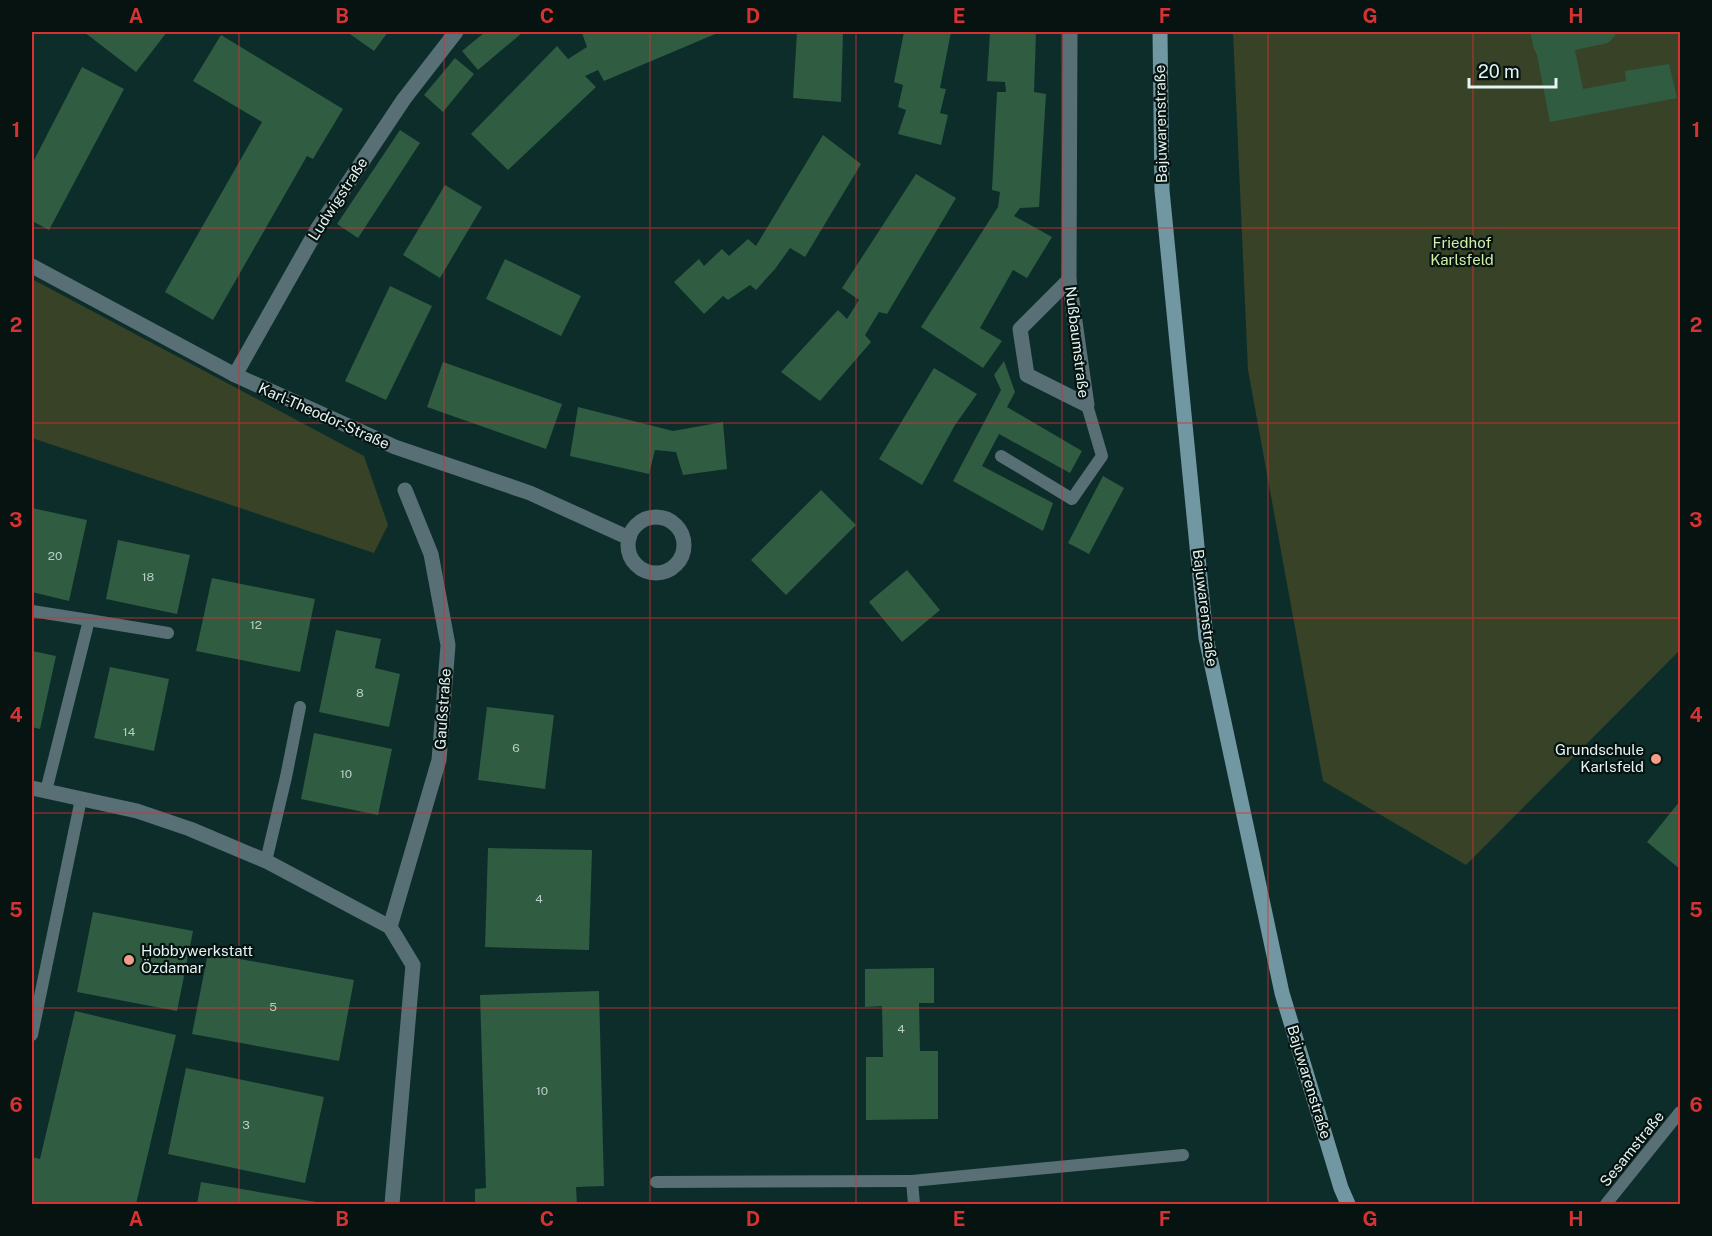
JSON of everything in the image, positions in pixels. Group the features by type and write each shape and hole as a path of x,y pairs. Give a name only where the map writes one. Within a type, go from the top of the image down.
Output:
{"main road":[{"name":"Bajuwarenstraße","path":"1160,32 1162,190 1206,638 1282,993 1341,1188 1348,1204"}],"street":[{"name":"Ludwigstraße","path":"235,375 318,228 404,99 456,32"},
{"name":"Nußbaumstraße","path":"1070,32 1069,280 1087,405"},
{"name":"Karl-Theodor-Straße","path":"32,266 235,375 395,447 530,493 629,538"},
{"name":"Nußbaumstraße","path":"1069,280 1020,329 1027,375 1087,405"},
{"name":"Gaußstraße","path":"390,927 439,760 447,645 431,554 405,490"},
{"path":"39,789 137,811 190,829 266,861 390,927 413,965 392,1204"},
{"path":"1340,1204 1341,1188"}],"lane":[{"path":"1001,456 1072,499 1102,456 1087,405"},
{"path":"32,611 168,633"},
{"path":"39,789 89,620"},
{"path":"266,861 300,707"},
{"path":"32,1035 81,799"},
{"name":"Sesamstraße","path":"1606,1204 1680,1112"},
{"path":"656,1182 912,1181 1183,1155"},
{"path":"912,1181 914,1204"}],"green space":[{"name":"Friedhof Karlsfeld","path":"1233,32 1680,32 1680,650 1466,865 1323,781 1248,370"},
{"path":"32,279 364,456 388,525 374,553 32,438"}],"building":[{"path":"84,32 167,32 136,72"},
{"path":"347,32 388,32 374,51"},
{"path":"485,32 522,33 478,70 462,51"},
{"path":"720,32 604,81 598,70 585,76 596,87 508,170 471,134 557,46 568,59 587,47 582,33"},
{"path":"797,32 843,32 841,102 793,98"},
{"path":"904,32 951,32 940,88 946,89 940,113 948,115 941,145 898,134 906,110 898,107 903,85 894,82"},
{"path":"990,32 1036,32 1034,92 1046,94 1039,207 1020,208 1014,216 1052,237 1027,278 1013,270 980,328 1002,341 983,368 921,327 998,207 1000,192 992,190 997,92 1006,92 1005,82 987,81"},
{"path":"1530,32 1615,32 1615,36 1608,43 1575,50 1583,89 1626,81 1625,71 1669,64 1677,98 1550,122 1537,55"},
{"path":"221,35 343,109 313,159 307,156 213,320 165,292 262,122 193,81"},
{"path":"455,58 474,74 443,112 424,95"},
{"path":"82,67 124,89 49,230 32,221 32,164"},
{"path":"400,130 420,143 358,238 337,224"},
{"path":"823,135 861,164 805,257 790,248 756,290 750,285 728,300 723,296 704,314 674,282 699,259 704,266 722,249 729,256 748,239 756,246"},
{"path":"916,174 956,198 887,314 879,312 865,335 871,342 820,401 781,372 838,310 847,319 859,300 842,288"},
{"path":"445,185 482,207 440,278 403,255"},
{"path":"505,259 581,296 561,336 486,299"},
{"path":"390,286 432,306 386,400 345,381"},
{"path":"1004,361 1015,392 1007,407 1082,451 1070,473 999,434 982,466 1053,503 1043,531 953,481 1001,390 994,375"},
{"path":"443,362 562,404 546,449 427,407"},
{"path":"934,368 977,394 955,425 922,485 879,459"},
{"path":"578,407 673,431 723,422 727,469 683,475 676,452 655,450 649,474 570,456"},
{"path":"1103,476 1124,488 1089,554 1068,543"},
{"path":"821,490 856,525 786,595 751,560"},
{"path":"32,508 87,520 69,601 32,592"},
{"path":"118,540 190,555 177,614 106,599"},
{"path":"907,570 940,610 902,642 869,602"},
{"path":"212,578 315,599 300,672 196,651"},
{"path":"336,630 381,639 375,668 400,674 389,727 319,712"},
{"path":"32,651 56,656 40,729 32,727"},
{"path":"110,667 169,679 154,751 94,738"},
{"path":"487,707 554,715 545,789 478,780"},
{"path":"314,733 392,749 378,815 301,799"},
{"path":"1680,801 1680,869 1647,842"},
{"path":"488,848 592,850 589,950 485,947"},
{"path":"93,912 193,931 177,1011 77,992"},
{"path":"208,953 354,980 339,1061 192,1034"},
{"path":"934,968 934,1003 919,1003 920,1051 938,1051 938,1119 866,1120 866,1057 883,1057 882,1006 865,1007 865,969"},
{"path":"599,991 604,1186 576,1187 577,1204 475,1204 475,1189 486,1188 480,995"},
{"path":"75,1011 176,1035 136,1204 32,1204 32,1157 40,1159"},
{"path":"186,1068 324,1097 305,1183 168,1154"},
{"path":"201,1182 322,1203 322,1204 197,1204"}],"place":[{"name":"Grundschule Karlsfeld","path":"1656,759"},
{"name":"Hobbywerkstatt Özdamar","path":"129,960"}]}
